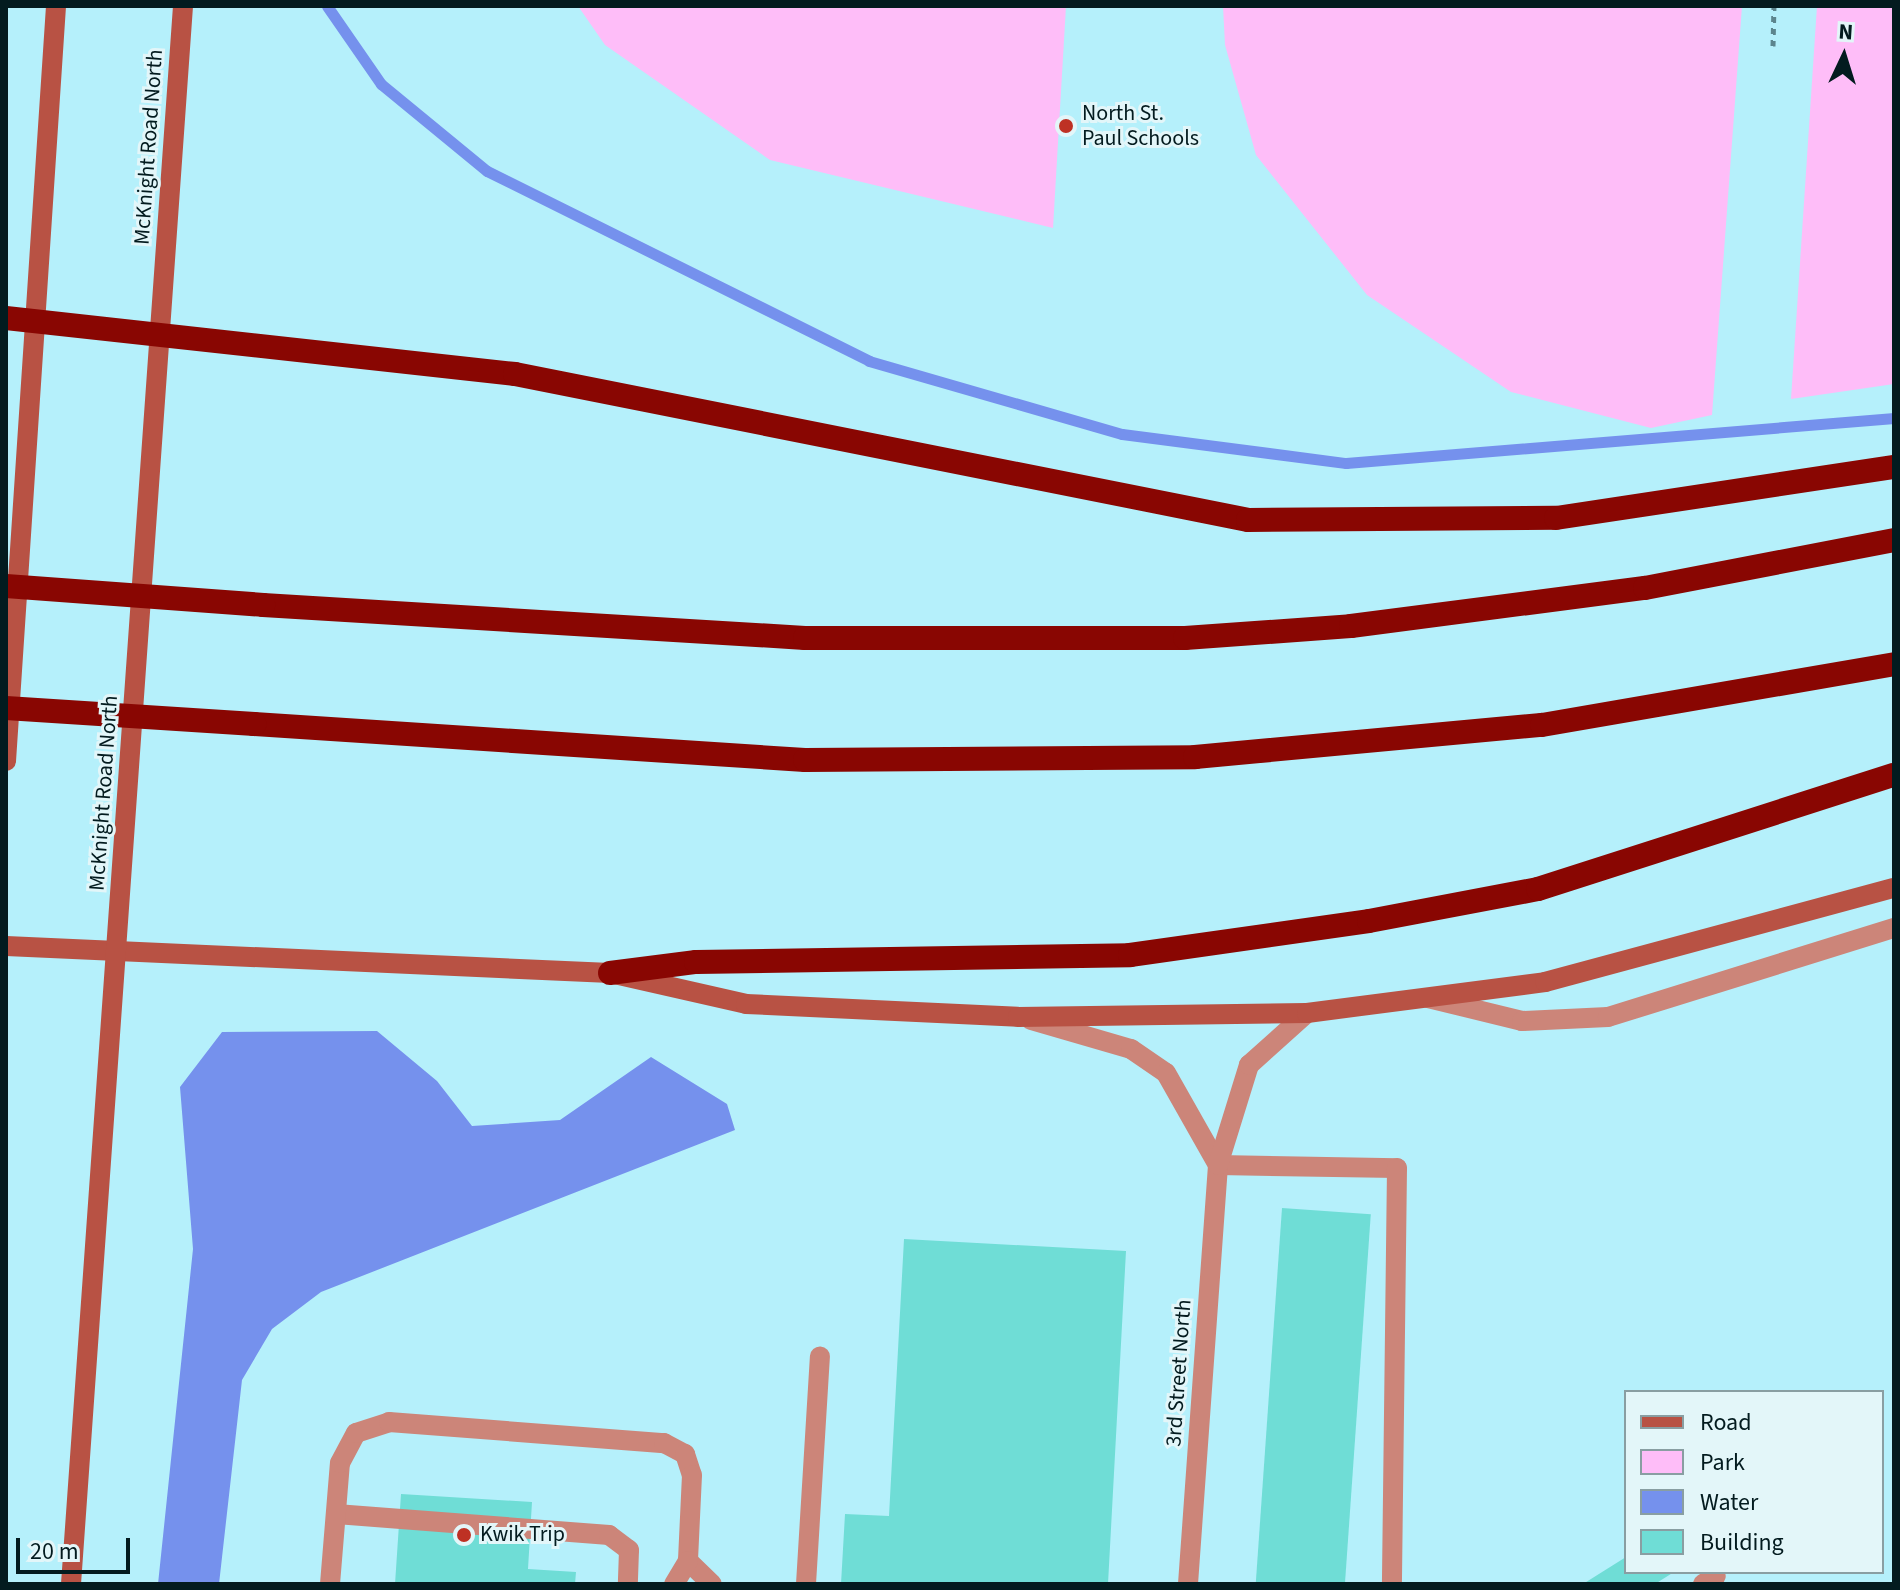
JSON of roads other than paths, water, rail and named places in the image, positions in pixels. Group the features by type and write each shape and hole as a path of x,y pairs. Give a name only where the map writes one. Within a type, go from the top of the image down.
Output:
{"highway":[{"path":"6,318 515,374 1248,520 1556,518 1894,467"},
{"path":"6,586 805,638 1185,638 1351,626 1645,588 1894,540"},
{"path":"6,708 805,760 1195,757 1542,725 1894,664"},
{"path":"610,973 696,962 1130,955 1369,921 1538,889 1894,775"}],"street":[{"path":"6,761 38,320 56,6"},
{"name":"McKnight Road North","path":"71,1584 183,6"},
{"path":"6,946 117,955 610,973 746,1004 1018,1017 1307,1013 1545,982 1894,888"},
{"path":"1428,998 1522,1021 1608,1017 1894,928"},
{"name":"3rd Street North","path":"1188,1584 1218,1165 1249,1065 1307,1013"},
{"path":"1018,1017 1131,1049 1166,1073 1218,1165 1397,1168 1392,1584"},
{"path":"806,1584 820,1356"},
{"path":"330,1584 340,1463 356,1433 389,1422 664,1443 685,1454 692,1475 688,1561 696,1584"},
{"path":"336,1514 609,1535 629,1550 628,1584"},
{"path":"674,1584 688,1561"},
{"path":"688,1561 712,1584"}],"water":[{"path":"377,1031 437,1081 472,1126 560,1120 651,1057 727,1104 735,1130 321,1292 272,1329 242,1380 219,1584 158,1584 193,1249 180,1087 222,1032"}],"waterway":[{"path":"327,6 381,84 487,171 869,361 1122,434 1346,463 1894,418"}],"place":[{"name":"North St. Paul Schools","path":"1066,126"},
{"name":"Kwik Trip","path":"464,1535"}]}
